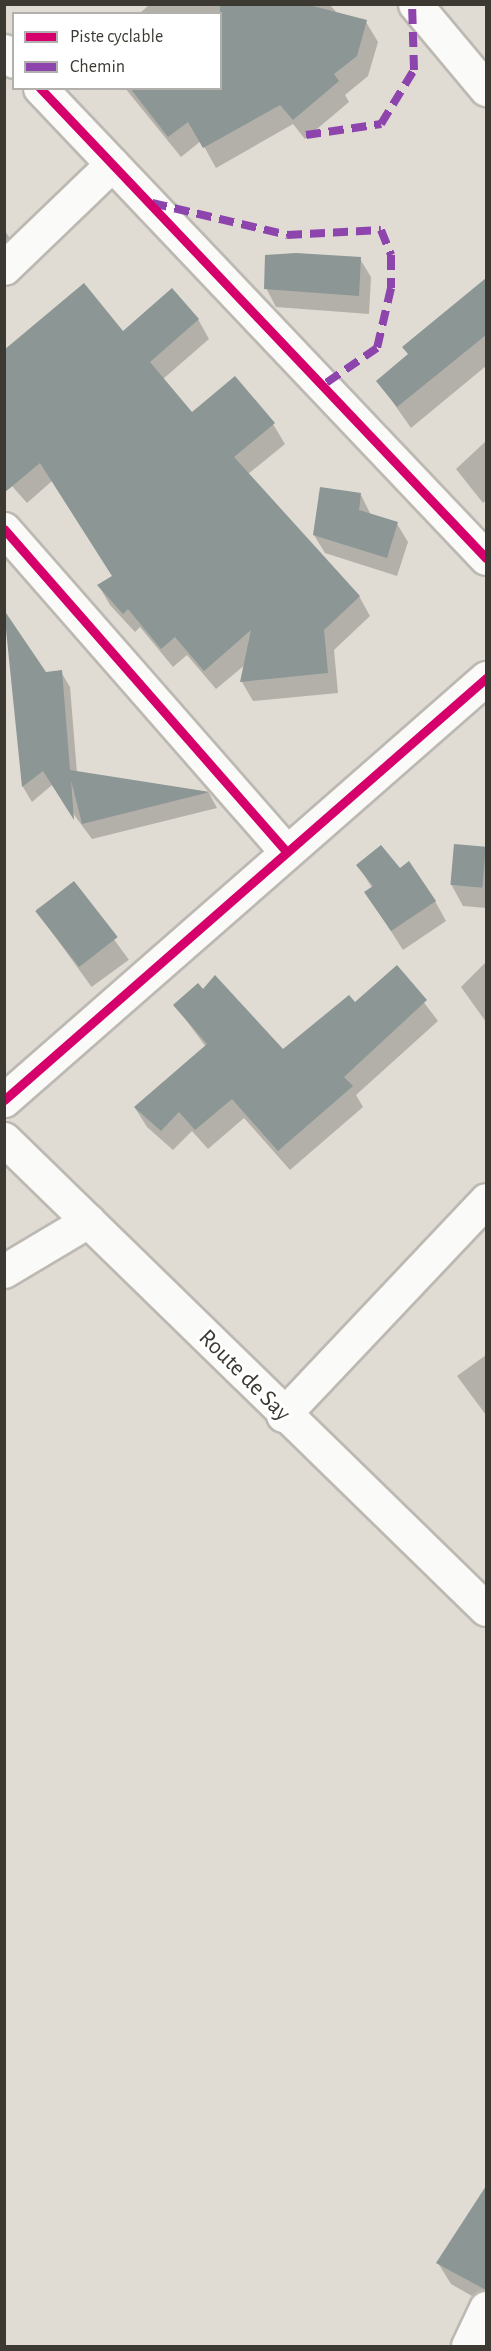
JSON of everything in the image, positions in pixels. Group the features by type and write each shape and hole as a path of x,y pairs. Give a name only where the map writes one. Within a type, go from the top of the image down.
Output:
{"street":[{"path":"415,4 486,89"},
{"path":"42,90 486,558"},
{"path":"4,268 112,164"},
{"path":"4,529 287,852"},
{"path":"4,1100 486,678"},
{"name":"Route de Say","path":"4,1139 283,1415 486,1609"},
{"path":"283,1415 486,1200"},
{"path":"4,1271 88,1221"},
{"path":"468,2346 486,2308"}],"building":[{"path":"220,4 305,4 367,20 357,56 334,74 339,81 293,120 280,105 203,148 188,122 168,137 132,90 222,90 222,12 220,12"},
{"path":"296,253 361,257 359,296 264,289 265,255"},
{"path":"486,278 486,335 397,407 376,381 408,354 402,347"},
{"path":"84,283 123,331 172,288 199,319 150,362 192,412 235,376 275,423 234,457 360,596 324,630 328,673 240,682 251,630 204,671 175,637 161,649 128,609 123,614 97,585 112,576 40,463 4,493 4,350"},
{"path":"320,487 361,493 359,510 398,522 387,558 313,535"},
{"path":"4,610 46,672 62,670 70,770 210,792 82,824 71,780 74,820 43,771 22,787"},
{"path":"454,844 486,847 482,888 450,885"},
{"path":"381,845 400,868 409,861 436,901 391,931 364,892 373,886 356,865"},
{"path":"74,881 118,937 79,967 35,911"},
{"path":"397,965 427,1000 344,1077 353,1086 278,1151 232,1099 195,1130 179,1112 161,1131 134,1107 207,1044 173,1005 198,983 203,989 215,975 283,1049 349,995 355,1002"},
{"path":"486,2186 486,2290 436,2263"}],"marked path":[{"path":"306,135 381,124 414,70 412,4"},
{"path":"152,203 287,235 381,230 391,255 391,288 377,348 323,385"}],"cycle path":[{"path":"42,90 486,558"},
{"path":"4,529 287,852"},
{"path":"4,1100 486,678"}]}
